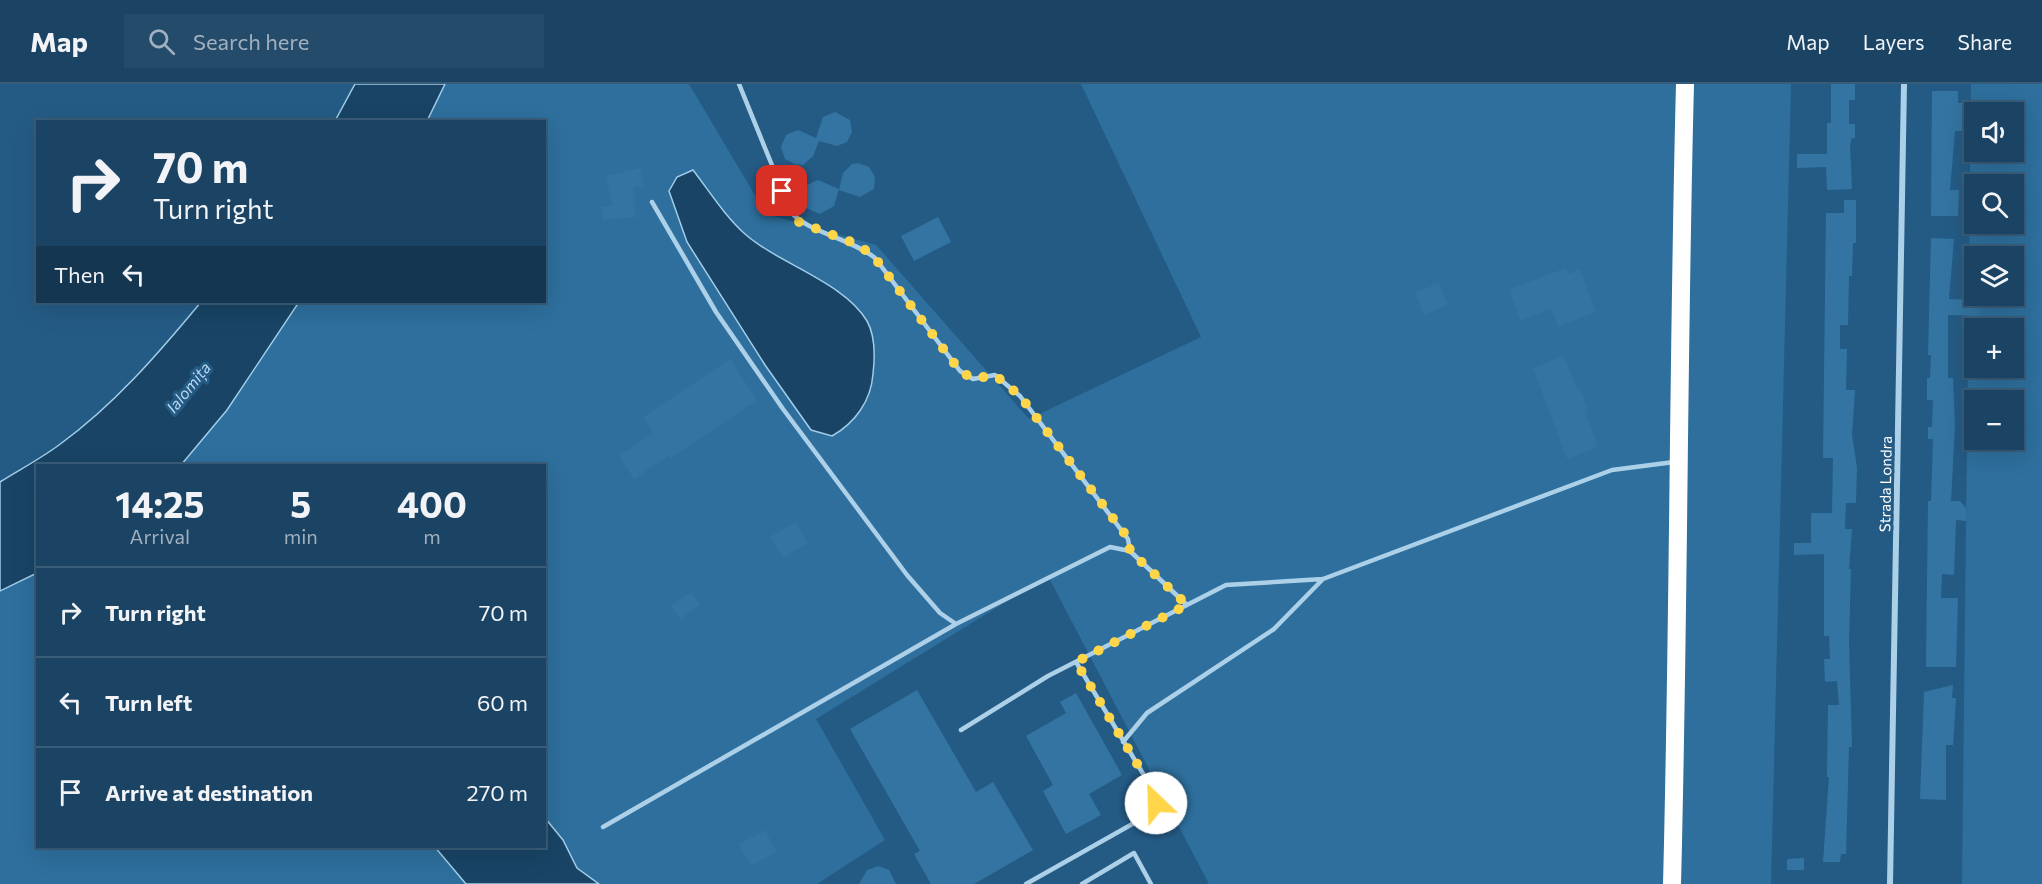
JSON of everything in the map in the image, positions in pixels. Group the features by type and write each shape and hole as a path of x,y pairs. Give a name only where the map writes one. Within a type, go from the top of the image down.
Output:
{"highway":[{"path":"1672,884 1680,462 1680,273 1685,84"}],"street":[{"name":"Strada Londra","path":"1890,884 1904,84"}],"lane":[{"path":"739,84 790,212 799,222 859,245 875,258 960,371 973,379 995,375 1020,396 1128,538 1130,551"},
{"path":"652,202 716,312 783,409 907,575 940,613 956,624"},
{"path":"961,730 1048,676 1226,585 1323,579 1612,470 1680,462"},
{"path":"603,827 956,624 1110,547 1130,551 1187,605"},
{"path":"1123,742 1147,713 1274,629 1323,579"},
{"path":"1026,884 1143,818 1156,803 1154,792 1076,662"},
{"path":"1082,884 1134,853 1151,884"}],"shaded area":[{"path":"445,84 689,84 766,214 876,245 1029,419 1201,337 1081,84 1791,84 1771,884 1209,884 1048,576 816,719 885,840 817,884 0,884 0,591 36,573 36,848 546,848 546,464 182,464 227,410 298,303 546,303 546,120 427,120"},
{"path":"1971,84 2042,84 2042,884 1962,884 1967,450 2024,450 2024,390 1968,390 1968,378 2024,378 2024,318 1968,318 1969,306 2024,306 2024,246 1969,246 1969,234 2024,234 2024,174 1970,174 1970,162 2024,162 2024,102 1971,102"}],"water":[{"path":"355,84 445,84 427,120 336,120"},
{"path":"693,170 745,234 775,255 843,295 857,307 867,321 873,340 872,384 855,418 832,436 811,430 765,365 687,242 669,191 677,177"},
{"name":"Ialomița","path":"200,303 298,303 227,410 182,464 36,464 36,573 0,591 0,482 52,450 79,430 152,360"},
{"path":"546,819 563,840 577,868 599,884 466,884 436,848 546,848"}],"building":[{"path":"1831,84 1855,84 1855,100 1849,100 1849,124 1855,124 1855,138 1852,138 1850,145 1852,189 1827,190 1826,167 1797,168 1797,154 1827,154 1827,123 1831,123"},
{"path":"1932,91 1958,91 1958,103 1964,103 1964,131 1955,131 1950,190 1959,190 1958,216 1931,216"},
{"path":"835,112 850,120 852,132 847,142 837,146 819,141 813,156 803,165 785,159 781,147 786,135 798,130 816,138 823,117"},
{"path":"858,163 869,167 875,177 874,189 860,197 839,190 843,173 852,164"},
{"path":"640,168 644,186 633,188 636,217 603,220 602,207 612,206 606,176"},
{"path":"818,180 839,189 834,206 820,214 806,208 802,197 807,185"},
{"path":"1844,200 1856,200 1856,243 1853,243 1852,276 1849,276 1848,325 1840,325 1840,349 1847,349 1846,390 1855,390 1852,435 1857,468 1856,503 1846,503 1845,529 1852,529 1849,569 1851,569 1849,643 1852,747 1849,747 1846,854 1841,854 1840,862 1823,862 1829,777 1827,777 1828,705 1839,705 1837,681 1825,682 1824,659 1830,659 1829,636 1824,636 1824,554 1794,555 1794,543 1811,543 1811,513 1832,513 1833,458 1823,458 1826,213 1844,213"},
{"path":"938,217 951,242 914,261 901,236"},
{"path":"1931,238 1954,239 1949,299 1964,299 1964,306 1981,306 1980,316 1948,315 1948,378 1953,378 1955,426 1951,501 1960,501 1966,508 1966,521 1956,520 1954,575 1942,574 1941,598 1958,598 1956,667 1926,667 1928,501 1931,501 1933,439 1928,439 1928,427 1932,427 1933,400 1927,400 1927,378 1930,378 1931,355 1928,355"},
{"path":"1566,268 1569,274 1580,269 1596,312 1558,327 1551,309 1520,321 1509,289"},
{"path":"1439,283 1448,305 1424,315 1415,293"},
{"path":"1564,356 1578,392 1581,391 1588,411 1585,412 1598,447 1567,459 1533,368"},
{"path":"730,359 757,400 670,459 668,456 634,479 619,456 653,433 643,417"},
{"path":"795,522 808,543 783,558 770,537"},
{"path":"691,592 700,605 680,619 671,606"},
{"path":"1953,685 1952,698 1956,698 1953,745 1946,745 1946,800 1920,799 1924,692"},
{"path":"917,690 976,792 993,782 1033,850 974,884 931,884 914,854 920,851 850,729"},
{"path":"1076,693 1122,775 1089,794 1101,815 1066,834 1043,791 1053,785 1026,736 1066,713 1060,702"},
{"path":"765,830 777,852 751,866 739,844"},
{"path":"1804,858 1804,870 1787,870 1787,859"},
{"path":"878,866 889,870 896,884 859,884 867,870"}],"route":[{"path":"782,191 790,212 799,222 859,245 875,258 960,371 973,379 995,375 1020,396 1128,538 1130,551 1187,605 1076,662 1154,792 1156,803"}]}
